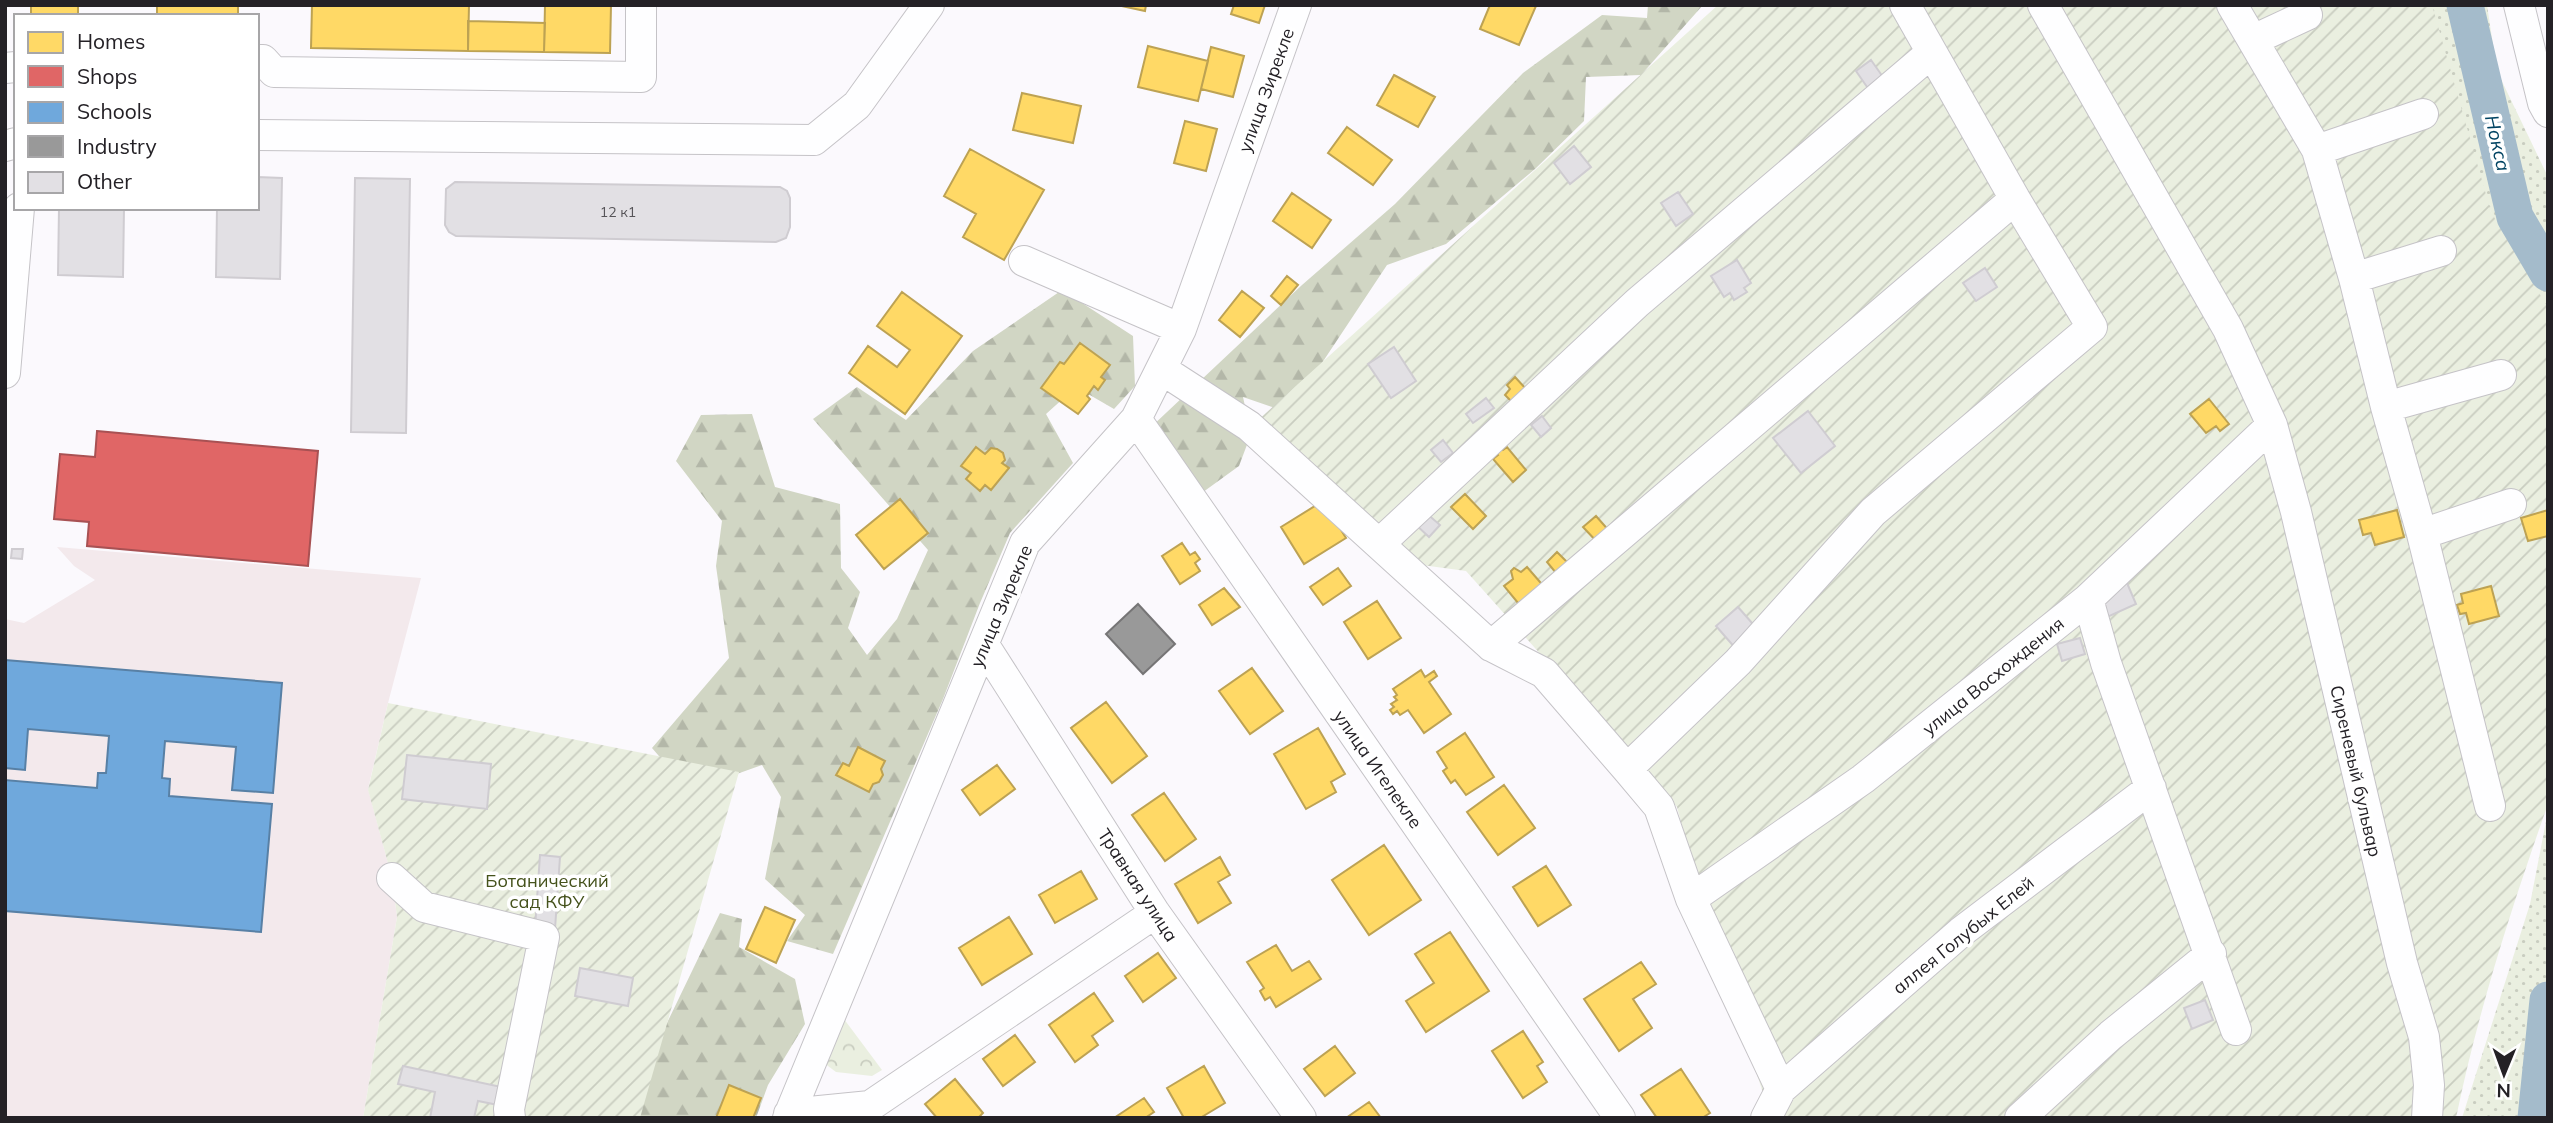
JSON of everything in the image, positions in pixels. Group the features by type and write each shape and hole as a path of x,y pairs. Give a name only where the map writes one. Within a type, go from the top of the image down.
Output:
{"street":[{"path":"259,60 263,60 274,72 641,77 641,5"},
{"path":"259,135 814,140 857,105 929,5"},
{"name":"улица Зирекле","path":"1154,913 870,1106 788,1116 1025,543 1136,419 1181,329 1296,5"},
{"path":"1627,769 1738,662 1873,512 2092,327 2015,199 1905,5"},
{"name":"Сиреневый бульвар","path":"2043,5 2228,329 2272,425 2296,512 2402,964 2424,1037 2429,1085 2427,1118"},
{"path":"2232,5 2317,150 2422,534 2490,806"},
{"path":"2519,5 2543,103 2548,112"},
{"path":"2253,40 2306,15"},
{"path":"1379,544 1637,303 1931,53"},
{"path":"2317,150 2423,114"},
{"path":"1491,646 2015,199"},
{"path":"5,373 14,219"},
{"path":"2354,278 2441,251"},
{"path":"1024,261 1181,329"},
{"path":"1161,369 1249,426 1491,646 1544,673 1659,807 1690,900 1781,1089 1766,1118"},
{"path":"2386,407 2501,374"},
{"name":"улица Игелекле","path":"1136,419 1620,1118"},
{"name":"улица Восхождения","path":"1690,900 1863,779 2088,599 2272,425"},
{"path":"2422,534 2511,504"},
{"path":"2088,599 2106,663 2236,1030"},
{"name":"Травная улица","path":"984,645 1154,913 1301,1118"},
{"name":"аллея Голубых Елей","path":"1781,1089 1961,932 2151,788"},
{"path":"392,878 424,907 544,937 509,1109 510,1118"},
{"path":"2020,1118 2112,1035 2211,954"}],"shaded area":[{"path":"57,547 421,578 368,789 392,878 397,917 363,1118 5,1118 5,619 24,623 95,580 74,566"}],"green space":[{"path":"1648,5 1703,5 1641,75 1586,77 1584,121 1535,169 1446,244 1387,265 1320,366 1301,417 1243,397 1251,434 1239,466 1199,495 1150,428 1302,285 1395,204 1523,73 1602,15 1647,18"},
{"path":"1718,5 2432,5 2491,212 2548,308 2548,804 2497,959 2456,1118 1771,1118 1702,903 1677,807 1466,571 1407,563 1256,422"},
{"path":"2426,5 2487,5 2497,71 2548,177 2548,350 2478,181"},
{"path":"1062,290 1133,336 1135,386 1114,409 1076,387 1046,414 1073,463 1010,533 943,699 833,954 787,941 805,915 765,879 781,797 762,765 689,791 652,748 729,658 716,566 722,521 676,461 701,415 752,414 775,487 840,504 841,568 860,592 848,628 867,655 897,619 928,550 813,419 857,387 906,420 973,351"},
{"name":"Ботанический сад КФУ","path":"388,703 739,772 640,1118 363,1118 397,917 392,878 368,790"},
{"path":"2548,811 2548,1118 2462,1118 2530,904"},
{"path":"720,913 742,919 739,947 795,979 805,1024 768,1085 756,1118 629,1118 666,1025"},
{"path":"841,1015 882,1070 872,1076 836,1072 816,1057"}],"building: Homes":[{"path":"31,5 78,5 78,14 31,14"},
{"path":"157,5 238,5 238,14 157,14"},
{"path":"312,5 469,5 468,51 311,48"},
{"path":"545,5 611,5 610,53 544,52"},
{"path":"1117,5 1146,5 1145,11"},
{"path":"1234,5 1265,5 1259,23 1231,14"},
{"path":"1490,5 1536,6 1519,45 1480,29"},
{"path":"468,21 545,23 544,52 468,51"},
{"path":"1148,46 1208,61 1198,101 1138,87"},
{"path":"1211,47 1244,56 1233,97 1201,89"},
{"path":"1394,75 1435,97 1418,127 1377,105"},
{"path":"1022,93 1081,106 1073,143 1013,130"},
{"path":"1185,121 1217,129 1206,171 1174,163"},
{"path":"1347,127 1392,160 1373,185 1328,153"},
{"path":"970,149 1044,190 1004,260 963,237 976,214 944,196"},
{"path":"1292,193 1331,220 1312,248 1273,221"},
{"path":"1287,276 1298,285 1281,305 1271,296"},
{"path":"1242,291 1264,308 1240,337 1219,320"},
{"path":"902,292 962,336 905,414 849,373 868,346 897,367 910,350 877,326"},
{"path":"1080,343 1110,365 1101,377 1105,380 1098,390 1094,386 1087,396 1090,399 1078,414 1041,388 1060,362 1064,364"},
{"path":"1515,377 1527,390 1513,403 1505,395 1510,389 1507,385"},
{"path":"2209,399 2229,424 2220,431 2216,426 2206,433 2190,414"},
{"path":"976,447 985,454 991,448 997,449 1003,453 1005,460 1002,463 1009,468 991,490 985,485 980,491 966,479 971,473 961,466"},
{"path":"1500,447 1503,450 1507,447 1526,470 1513,482 1493,459 1498,455 1495,451"},
{"path":"1465,494 1486,516 1473,529 1451,507"},
{"path":"900,499 928,533 884,569 856,535"},
{"path":"1323,501 1346,538 1304,564 1281,527"},
{"path":"2397,510 2404,537 2375,545 2371,533 2363,535 2359,520"},
{"path":"2548,510 2548,536 2528,541 2521,518"},
{"path":"1596,516 1611,533 1599,544 1583,527"},
{"path":"1182,543 1190,555 1195,552 1200,559 1195,563 1200,571 1180,584 1162,556"},
{"path":"1557,552 1573,568 1561,579 1547,562"},
{"path":"1527,567 1546,589 1523,609 1504,586 1513,579 1511,571 1514,568 1521,572"},
{"path":"1338,568 1351,586 1323,605 1310,587"},
{"path":"2491,586 2499,616 2469,624 2466,613 2460,614 2457,605 2463,603 2461,594"},
{"path":"1224,588 1240,607 1212,625 1199,605"},
{"path":"1377,601 1401,638 1368,659 1344,622"},
{"path":"1252,668 1283,711 1250,734 1219,691"},
{"path":"1421,670 1425,677 1434,671 1437,676 1429,682 1451,714 1424,733 1408,710 1400,715 1397,711 1393,714 1390,710 1394,707 1391,704 1397,700 1393,689"},
{"path":"1106,702 1147,756 1112,783 1071,728"},
{"path":"1318,728 1345,774 1331,782 1336,792 1306,809 1274,754"},
{"path":"1465,733 1494,777 1466,795 1455,780 1451,783 1443,771 1447,768 1437,752"},
{"path":"858,747 885,761 881,769 883,775 869,792 836,775 843,763 849,766"},
{"path":"997,765 1015,789 980,815 962,790"},
{"path":"1504,785 1535,828 1498,855 1467,812"},
{"path":"1164,793 1196,839 1165,861 1132,815"},
{"path":"1384,845 1421,900 1369,935 1332,880"},
{"path":"1220,857 1230,875 1218,882 1231,903 1198,923 1175,884"},
{"path":"1546,866 1571,905 1538,926 1513,887"},
{"path":"1081,871 1097,899 1055,923 1039,895"},
{"path":"765,907 795,920 776,963 746,949"},
{"path":"1009,917 1032,954 982,985 959,948"},
{"path":"1450,932 1489,991 1426,1032 1406,1001 1434,983 1415,954"},
{"path":"1276,945 1292,971 1309,961 1321,979 1276,1007 1270,997 1265,1000 1260,991 1264,988 1247,962"},
{"path":"1158,953 1176,978 1143,1002 1125,976"},
{"path":"1641,962 1656,984 1633,999 1652,1028 1619,1051 1584,999"},
{"path":"1094,993 1113,1021 1092,1036 1098,1045 1075,1062 1049,1025"},
{"path":"1523,1031 1543,1062 1537,1066 1547,1082 1523,1098 1492,1051"},
{"path":"1015,1035 1035,1062 1003,1086 983,1059"},
{"path":"1335,1046 1355,1073 1325,1096 1304,1069"},
{"path":"1204,1066 1225,1103 1200,1118 1184,1118 1167,1088"},
{"path":"1681,1069 1710,1113 1702,1118 1657,1118 1641,1095"},
{"path":"955,1079 983,1113 978,1118 937,1118 925,1104"},
{"path":"729,1085 761,1098 753,1118 716,1118"},
{"path":"1144,1098 1154,1112 1145,1118 1114,1118"},
{"path":"1369,1102 1381,1118 1346,1118"}],"building: Shops":[{"path":"97,431 318,451 308,566 87,546 89,522 54,519 60,454 95,457"}],"building: Schools":[{"path":"5,660 282,683 273,793 232,790 236,747 165,741 162,778 170,779 169,796 272,804 261,932 5,911 5,780 97,788 98,773 106,773 109,736 28,729 25,770 5,768"}],"building: Industry":[{"path":"1138,604 1175,644 1143,674 1106,634"}],"building: Other":[{"path":"1871,60 1890,87 1874,97 1856,71"},
{"path":"1574,146 1591,167 1570,184 1554,163"},
{"path":"259,177 282,178 280,279 216,277 217,210 259,210"},
{"path":"355,178 410,179 406,433 351,432"},
{"path":"455,182 780,187 787,191 790,198 790,227 786,238 776,242 456,236 449,232 445,225 446,189"},
{"path":"1678,192 1693,214 1676,226 1661,203"},
{"path":"59,210 124,210 123,277 58,275"},
{"path":"1737,260 1751,283 1744,288 1747,292 1734,300 1730,293 1724,297 1711,276"},
{"path":"1985,268 1997,287 1976,301 1963,283"},
{"path":"1394,347 1416,381 1391,398 1368,364"},
{"path":"1486,398 1494,408 1473,423 1466,414"},
{"path":"1808,411 1835,446 1801,473 1773,438"},
{"path":"1542,416 1551,428 1541,437 1531,425"},
{"path":"1443,440 1453,453 1441,462 1431,450"},
{"path":"1425,512 1440,525 1429,537 1415,524"},
{"path":"12,549 23,549 22,559 11,558"},
{"path":"2127,583 2136,604 2105,618 2098,602 2107,592"},
{"path":"1738,607 1759,631 1737,650 1716,626"},
{"path":"2080,638 2085,654 2062,661 2057,644"},
{"path":"407,755 491,764 487,809 402,799"},
{"path":"540,855 560,857 555,929 535,928"},
{"path":"580,968 633,978 628,1006 575,996"},
{"path":"2205,1000 2213,1020 2192,1029 2184,1008"},
{"path":"403,1066 506,1088 503,1106 478,1101 474,1118 430,1118 435,1092 398,1084"}],"waterway":[{"name":"Нокса","path":"2465,5 2515,217 2548,273"},
{"name":"Нокса","path":"2536,1118 2548,1000"}]}
